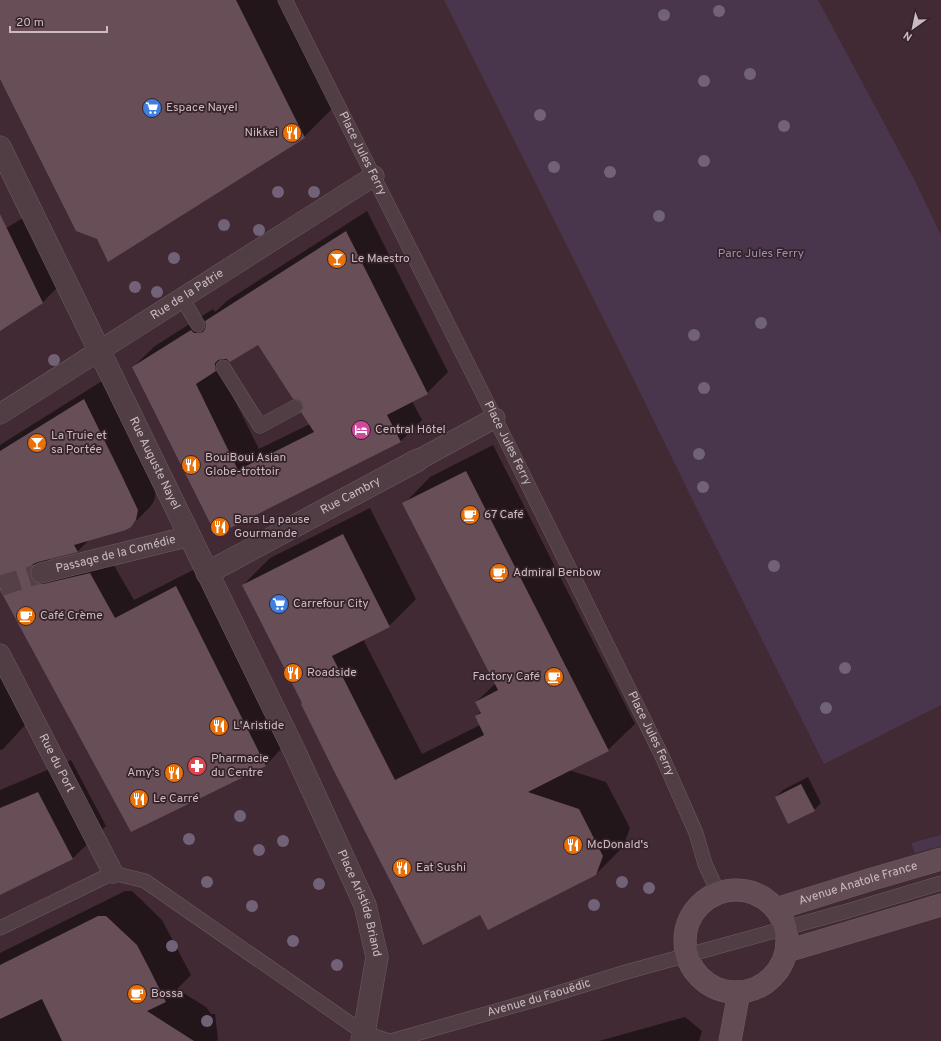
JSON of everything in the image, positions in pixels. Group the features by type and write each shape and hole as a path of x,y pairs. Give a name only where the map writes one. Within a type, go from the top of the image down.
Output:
{"main road":[{"name":"Avenue Anatole France","path":"776,909 941,859"},
{"path":"750,891 764,898 776,909 786,928 788,939 781,966 770,980 756,989 739,992 722,991 707,983 694,971 686,956 687,925 694,911 704,900 718,892 750,891"},
{"path":"786,951 941,905"},
{"path":"730,1041 739,992"}],"street":[{"name":"Rue Auguste Nayel","path":"0,147 308,780"},
{"name":"Rue de la Patrie","path":"0,414 374,176"},
{"name":"Rue Cambry","path":"207,573 495,418"},
{"name":"Passage de la Comédie","path":"40,573 190,536"},
{"name":"Rue du Port","path":"0,654 113,872"},
{"name":"Place Aristide Briand","path":"308,780 365,906 377,957 363,1037"}],"lane":[{"name":"Place Jules Ferry","path":"285,0 495,418 661,754 696,833 704,864 718,892"},
{"path":"182,298 198,325"},
{"path":"223,367 260,426 296,407"},
{"path":"0,928 113,872 145,881 363,1037"},
{"name":"Avenue Anatole France","path":"686,956 941,883"},
{"name":"Avenue du Faouëdic","path":"363,1037 390,1041 686,956"}],"green space":[{"name":"Parc Jules Ferry","path":"444,0 818,0 914,179 941,235 941,705 824,764"},
{"path":"941,835 941,846 915,853 911,843"}],"building":[{"name":"Espace Nayel","path":"0,0 236,0 305,138 108,262 97,239 76,231 0,79"},
{"path":"0,214 43,303 0,331"},
{"path":"346,231 428,394 387,415 401,442 216,535 132,367 191,330 194,333 203,332 206,325 205,321","holes":["258,345 293,399 299,400 302,403 303,408 301,412 314,432 238,470 196,384 216,371 215,363 218,360 227,359 230,362"]},
{"path":"84,399 138,510 136,520 131,527 126,530 74,545 78,552 33,564 30,569 32,581 37,584 43,584 90,573 115,618 176,586 266,766 131,832 0,590 0,451"},
{"path":"466,471 609,751 528,792 579,809 603,856 596,875 488,930 480,915 423,945 333,769 301,704 302,703 242,585 343,534 390,627 332,656 395,780 484,735 475,716 481,713 475,702 498,690 402,503"},
{"path":"801,784 815,811 788,824 775,797"},
{"path":"38,792 73,859 0,895 0,808"},
{"path":"98,916 106,916 137,945 149,968 166,1002 147,1011 194,1041 62,1041 42,999 0,1019 0,965"}],"tunnel":[{"path":"0,586 41,573"}],"place":[{"name":"Espace Nayel","path":"152,108"},
{"name":"Nikkei","path":"292,133"},
{"name":"Le Maestro","path":"337,259"},
{"name":"Central Hôtel","path":"361,430"},
{"name":"La Truie et sa Portée","path":"37,443"},
{"name":"BouiBoui Asian Globe-trottoir","path":"191,465"},
{"name":"67 Café","path":"470,515"},
{"name":"Bara La pause Gourmande","path":"220,527"},
{"name":"Admiral Benbow","path":"499,573"},
{"name":"Carrefour City","path":"279,604"},
{"name":"Café Crème","path":"26,616"},
{"name":"Roadside","path":"293,673"},
{"name":"Factory Café","path":"554,677"},
{"name":"L'Aristide","path":"219,726"},
{"name":"Pharmacie du Centre","path":"197,766"},
{"name":"Amy's","path":"174,773"},
{"name":"Le Carré","path":"139,799"},
{"name":"McDonald's","path":"573,845"},
{"name":"Eat Sushi","path":"402,868"},
{"name":"Bossa","path":"137,994"}]}
